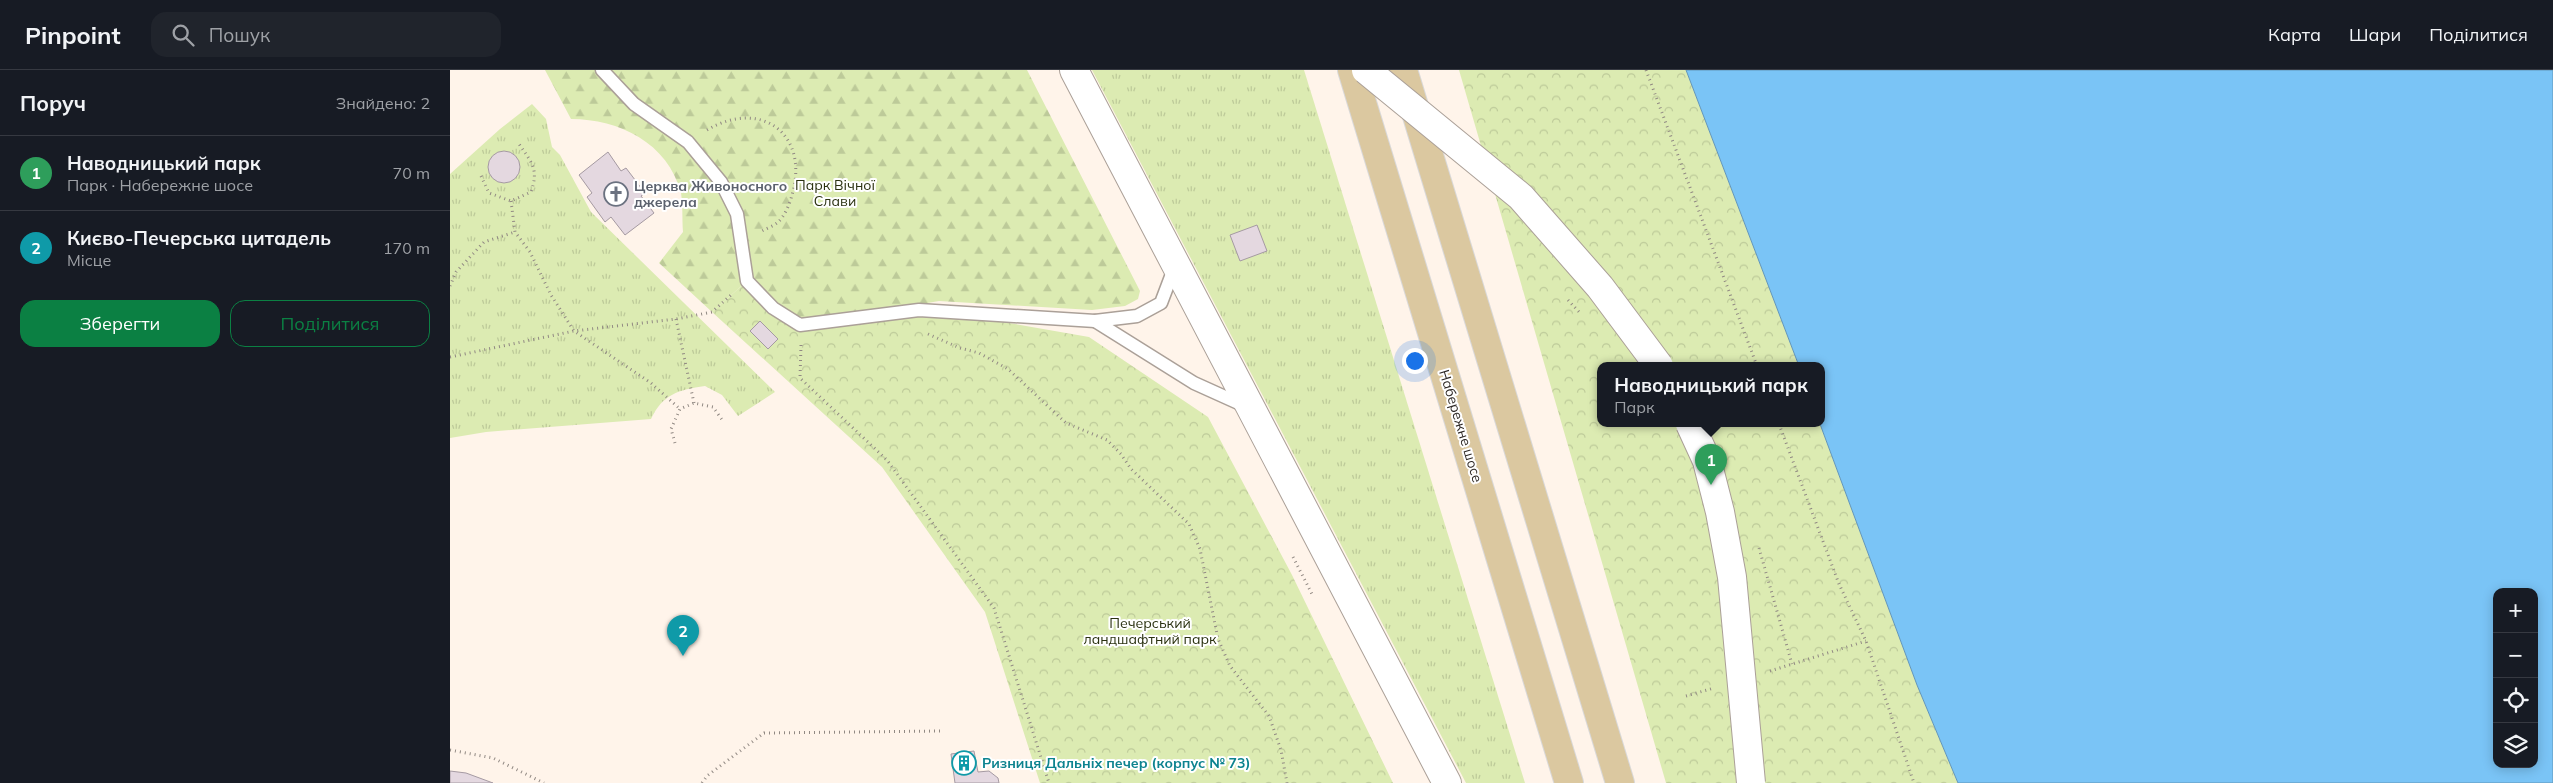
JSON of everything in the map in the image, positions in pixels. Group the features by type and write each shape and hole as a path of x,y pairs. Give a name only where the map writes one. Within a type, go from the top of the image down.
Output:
{"main road":[{"path":"1074,70 1250,408 1330,556 1447,783"},
{"name":"Набережне шосе","path":"1352,70 1570,783"},
{"path":"1366,70 1521,197 1600,287 1656,362"},
{"path":"1403,70 1620,783"},
{"path":"1691,427 1708,461 1732,577 1751,783"}],"lane":[{"path":"602,70 634,104 688,142 721,182 737,214 747,281 773,308 800,325 919,310 1095,321 1137,316 1161,303 1176,265"},
{"path":"1095,321 1194,383 1250,408"}],"path":[{"path":"1646,70 1756,362"},
{"path":"688,142 715,126 744,117 779,128 791,142 796,167 796,182 790,202 779,221 741,243"},
{"path":"481,176 489,193 511,201 531,192 536,177 532,163 519,144"},
{"path":"511,201 516,232 530,252 551,295 574,331 651,383 680,409"},
{"path":"450,286 456,272 484,242 516,232"},
{"path":"450,357 574,331 676,319 712,312"},
{"path":"676,319 694,403"},
{"path":"800,325 800,378 887,460 994,608 1049,783"},
{"path":"924,332 950,344 979,353 1008,369 1066,423 1107,440 1121,454 1131,469 1189,524 1200,549 1218,639 1230,666 1269,716 1281,750 1287,783"},
{"path":"674,443 671,429 680,409 694,403 713,407 724,421"},
{"path":"1780,427 1839,584 1866,641 1914,783"},
{"path":"1764,673 1866,641"},
{"path":"702,783 707,776 764,733 941,731"},
{"path":"450,750 493,758 544,783"}],"green space":[{"name":"Парк Вічної Слави","path":"545,70 1027,70 1140,291 1138,299 1125,306 1092,310 939,301 800,325 747,281 712,312 659,263 683,232 681,193 675,175 665,160 639,137 623,129 589,120 571,119"},
{"path":"1092,70 1304,70 1525,783 1466,783"},
{"path":"1459,70 1686,70 1797,362 1597,362 1597,427 1821,427 1917,685 1958,783 1666,783"},
{"path":"532,104 546,119 552,147 560,155 591,212 775,392 738,416 722,395 705,386 687,389 672,395 661,404 651,419 486,432 450,438 450,174 500,129"},
{"name":"Печерський ландшафтний парк","path":"747,281 800,325 940,311 1089,337 1208,417 1292,575 1393,783 1040,783 985,612 882,467 712,312"}],"water":[{"path":"1686,70 2553,70 2553,783 1958,783 1917,685 1821,427 1825,427 1825,362 1797,362"}],"building":[{"path":"504,151 516,155 520,167 516,179 504,183 492,179 488,167 492,155"},
{"name":"Церква Живоносного джерела","path":"608,152 621,171 626,168 645,193 641,196 654,213 625,235 611,217 605,222 587,197 592,193 579,175"},
{"path":"1257,225 1267,251 1240,261 1230,235"},
{"path":"760,321 778,339 768,349 750,331"},
{"name":"Ризниця Дальніх печер (корпус № 73)","path":"974,751 978,772 989,771 998,778 999,783 955,783 951,754"},
{"path":"450,771 466,773 493,783 450,783"}],"place":[{"name":"Церква Живоносного джерела","path":"616,194"},
{"name":"Наводницький парк","path":"1711,485"},
{"name":"Києво-Печерська цитадель","path":"683,656"},
{"name":"Ризниця Дальніх печер (корпус № 73)","path":"964,763"}]}
